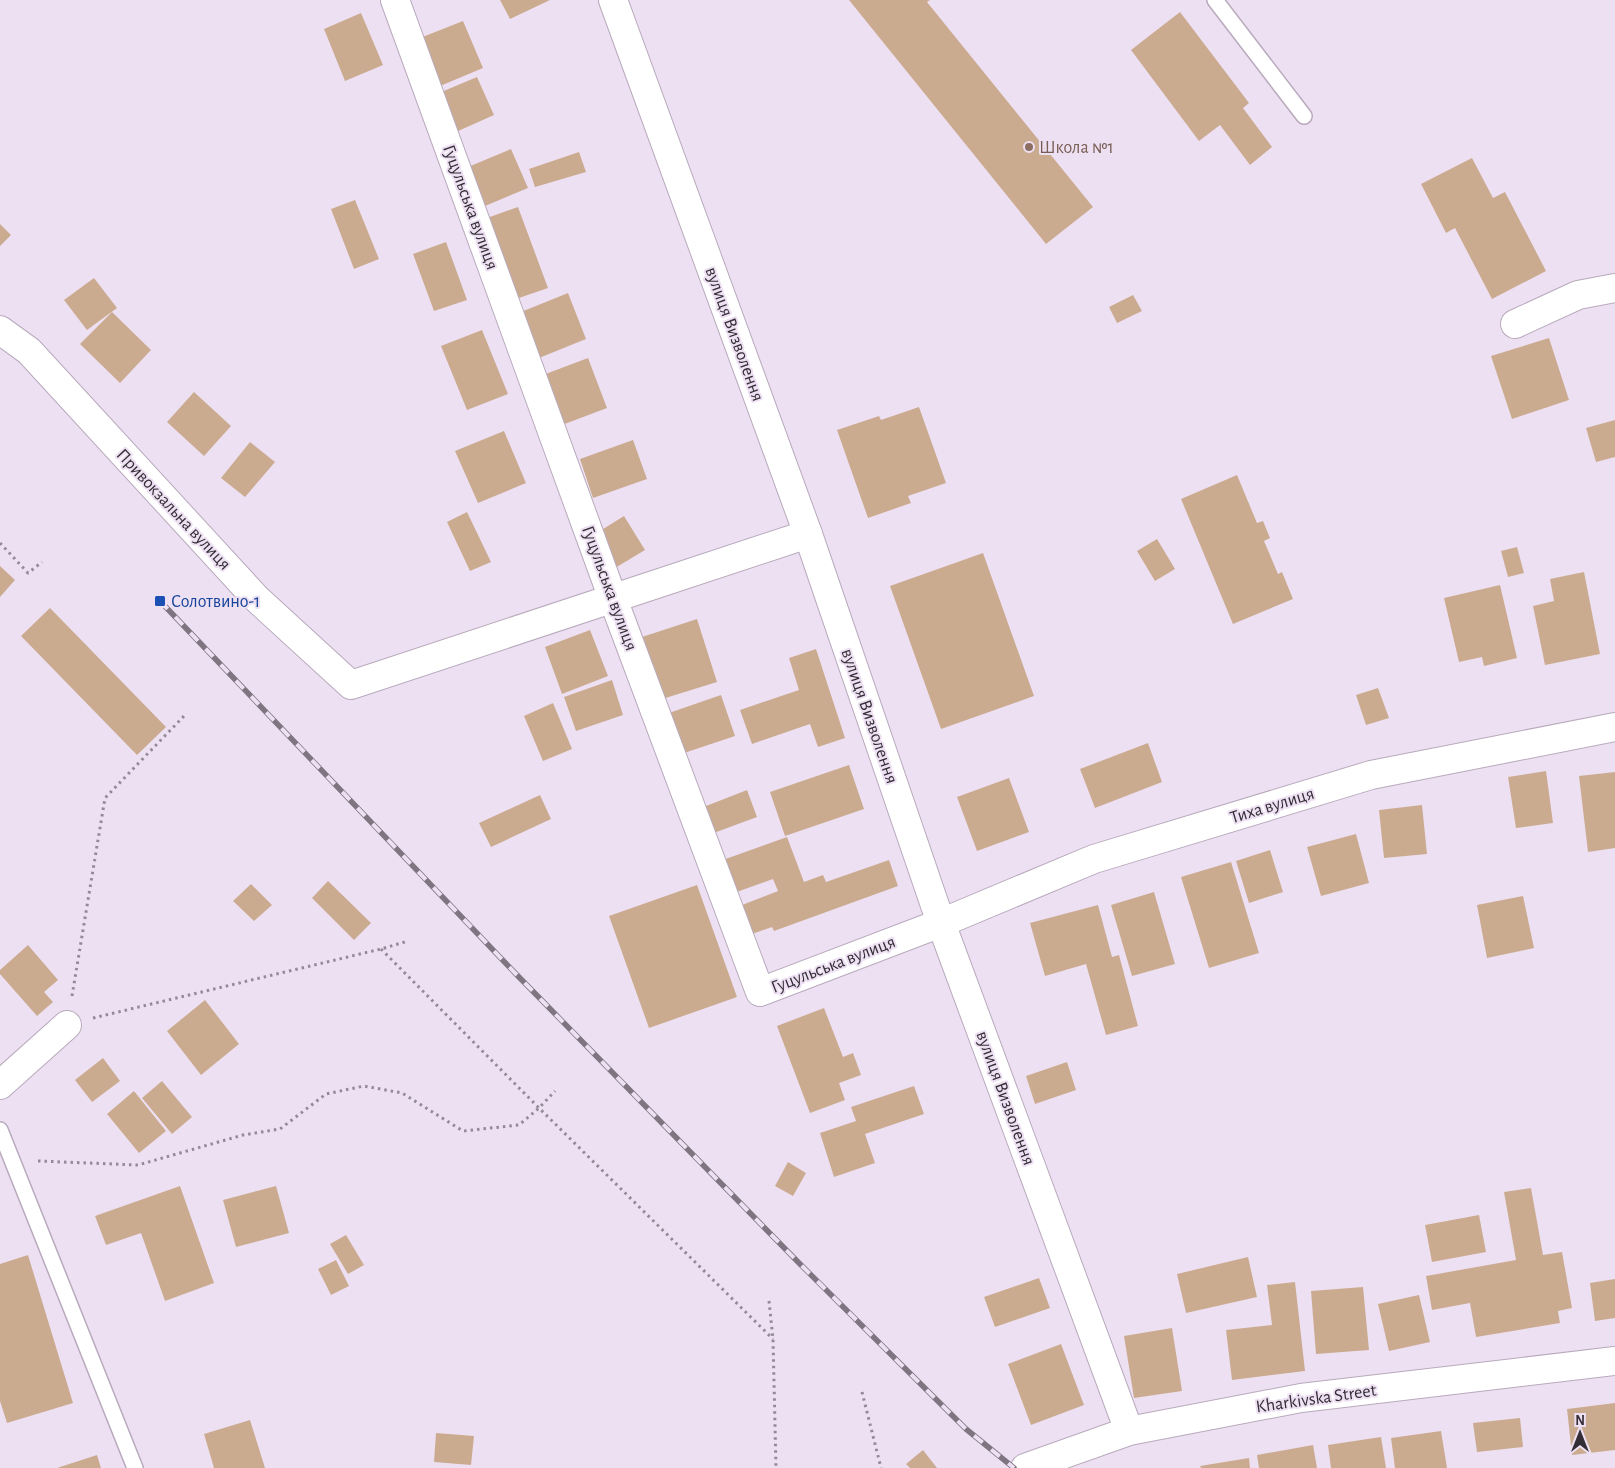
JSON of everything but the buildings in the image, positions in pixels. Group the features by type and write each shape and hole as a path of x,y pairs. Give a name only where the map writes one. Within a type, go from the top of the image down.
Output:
{"street":[{"name":"Гуцульська вулиця","path":"396,0 613,599 760,992 941,924"},
{"name":"вулиця Визволення","path":"612,0 808,534 941,924 1129,1431"},
{"path":"1515,324 1578,295 1615,288"},
{"name":"Привокзальна вулиця","path":"0,330 29,351 256,598 351,685 613,599"},
{"path":"613,599 808,534"},
{"name":"Тиха вулиця","path":"941,924 1094,859 1371,775 1615,727"},
{"path":"0,1085 67,1025"},
{"name":"Kharkivska Street","path":"1024,1468 1129,1431 1301,1398 1615,1361"}],"lane":[{"path":"1215,0 1304,116"},
{"path":"0,1130 135,1468"}],"path":[{"path":"0,543 28,573 42,562"},
{"path":"185,715 105,798 67,1025 408,941"},
{"path":"381,949 773,1339"},
{"path":"12,1160 138,1165 243,1135 280,1129 326,1094 364,1086 402,1093 463,1131 519,1125 555,1091"},
{"path":"769,1301 773,1339 776,1468"},
{"path":"862,1392 881,1468"}],"railway":[{"path":"160,601 516,974 799,1263 966,1429 1014,1468"}],"place":[{"name":"Школа №1","path":"1029,147"},
{"name":"Солотвино-1","path":"160,601"}]}
